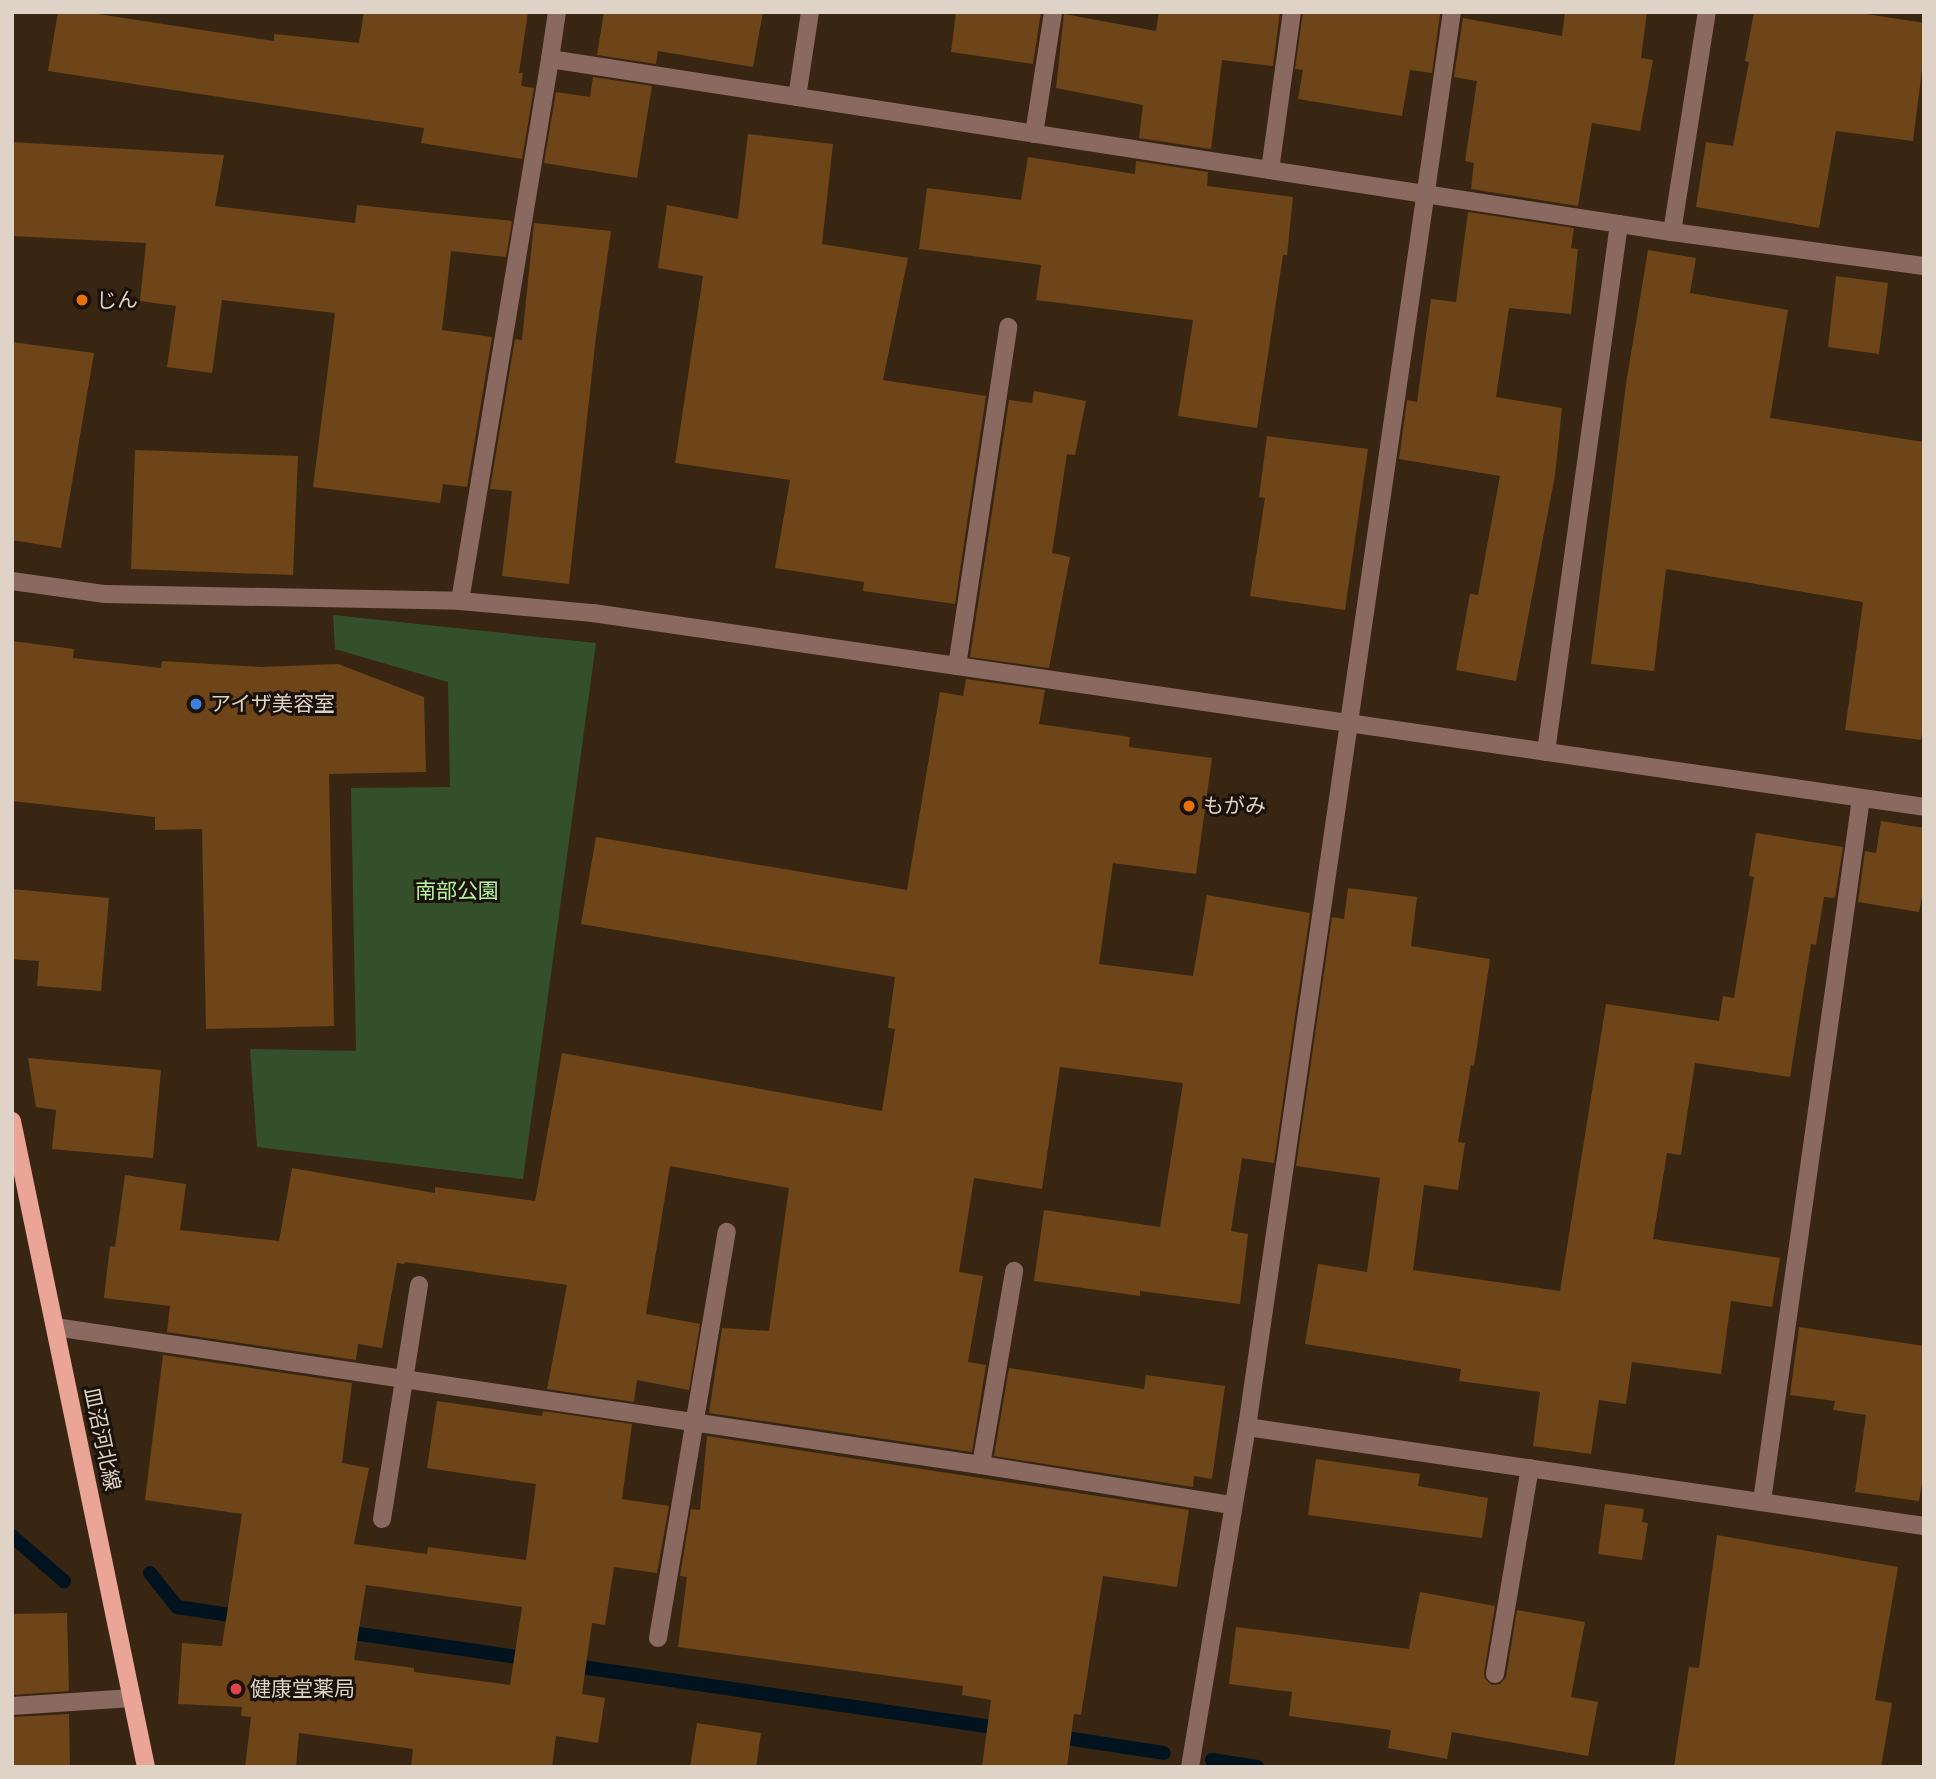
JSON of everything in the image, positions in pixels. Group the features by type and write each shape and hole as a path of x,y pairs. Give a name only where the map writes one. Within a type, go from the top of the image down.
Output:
{"main road":[{"name":"皿沼河北線","path":"12,1121 145,1767"}],"lane":[{"path":"460,601 557,12"},
{"path":"797,97 810,12"},
{"path":"1034,134 1053,12"},
{"path":"1270,170 1292,12"},
{"path":"1191,1767 1247,1427 1452,12"},
{"path":"1672,232 1707,12"},
{"path":"550,59 1672,232 1924,266"},
{"path":"1546,752 1619,224"},
{"path":"957,666 1008,327"},
{"path":"12,581 105,594 460,601 593,612 1924,807"},
{"path":"1762,1501 1861,798"},
{"path":"657,1638 727,1232"},
{"path":"981,1465 1014,1270"},
{"path":"382,1519 419,1285"},
{"path":"55,1327 1233,1505"},
{"path":"1247,1427 1924,1526"},
{"path":"1495,1674 1530,1468"},
{"path":"12,1706 132,1698"}],"green space":[{"name":"南部公園","path":"333,615 596,643 523,1179 257,1147 250,1049 356,1051 351,788 450,787 448,682 335,649"}],"building":[{"path":"58,12 85,12 274,41 274,34 359,43 364,12 528,12 519,73 523,73 521,86 534,88 522,159 421,143 424,128 48,71"},
{"path":"604,12 763,12 753,67 658,51 656,64 597,55"},
{"path":"956,12 1041,12 1033,64 951,52"},
{"path":"1159,12 1280,12 1273,66 1222,60 1211,149 1139,138 1143,105 1056,88 1064,14 1156,31"},
{"path":"1303,12 1440,14 1432,73 1410,70 1402,116 1298,99 1303,70 1295,69"},
{"path":"1565,12 1647,12 1641,58 1653,60 1640,131 1592,123 1578,206 1471,189 1474,163 1465,161 1477,81 1454,77 1463,18 1562,36"},
{"path":"1754,12 1854,12 1924,23 1924,54 1913,141 1836,131 1819,228 1696,207 1706,142 1733,146 1749,62 1745,61"},
{"path":"593,77 652,86 637,178 544,163 556,92 590,97"},
{"path":"748,134 833,144 822,244 908,258 883,380 986,396 955,604 863,591 864,582 775,568 790,480 675,463 703,276 658,268 667,205 738,219"},
{"path":"12,142 224,155 215,206 355,223 357,205 512,221 506,257 451,251 442,330 492,337 467,487 443,484 440,503 313,487 335,313 222,300 212,373 167,367 176,306 140,301 146,243 12,236"},
{"path":"1028,157 1135,174 1136,161 1208,172 1207,186 1293,197 1287,255 1283,255 1257,428 1178,416 1193,320 1036,300 1041,265 919,249 927,188 1021,200"},
{"path":"1468,212 1574,228 1571,248 1578,249 1571,314 1509,308 1496,397 1562,408 1555,475 1516,681 1456,670 1470,594 1478,595 1500,476 1399,459 1407,400 1417,402 1431,299 1456,302"},
{"path":"534,223 611,231 596,336 569,584 502,576 512,491 490,489 515,339 522,340"},
{"path":"1648,250 1696,258 1690,293 1788,310 1770,418 1924,442 1924,721 1921,740 1845,730 1863,602 1666,569 1654,671 1591,664 1626,384"},
{"path":"1836,276 1888,283 1879,354 1828,347"},
{"path":"12,342 94,353 61,548 12,540"},
{"path":"1034,391 1086,401 1075,455 1067,454 1052,553 1070,557 1049,668 970,657 1009,400 1032,403"},
{"path":"1267,436 1368,449 1345,610 1250,596 1265,498 1259,497"},
{"path":"135,450 298,456 293,575 131,569"},
{"path":"12,641 74,649 73,658 161,668 162,661 262,667 338,664 424,697 426,772 329,774 334,1026 206,1029 202,829 155,830 155,817 12,801"},
{"path":"966,679 1045,690 1039,724 1130,737 1129,747 1212,758 1196,874 1113,863 1099,964 1193,976 1207,895 1310,913 1274,1163 1242,1158 1231,1231 1248,1234 1240,1304 1140,1291 1140,1296 1034,1281 1044,1210 1160,1227 1183,1083 1060,1067 1042,1189 974,1178 959,1272 983,1276 968,1362 986,1365 972,1452 709,1413 722,1328 769,1331 789,1188 670,1166 646,1314 700,1324 689,1390 637,1380 634,1402 547,1389 567,1285 397,1263 382,1348 358,1344 356,1360 167,1332 170,1306 104,1298 110,1246 115,1247 125,1175 186,1184 180,1230 279,1241 292,1168 435,1193 435,1187 535,1201 562,1053 882,1111 895,1029 888,1028 895,977 581,924 596,837 907,890 940,692 963,696"},
{"path":"1881,821 1924,828 1924,886 1919,912 1858,902 1865,851 1876,853"},
{"path":"1756,833 1843,847 1835,898 1824,897 1816,945 1811,944 1790,1077 1695,1063 1681,1155 1667,1153 1653,1239 1780,1258 1772,1307 1731,1301 1721,1374 1632,1362 1626,1404 1599,1400 1591,1454 1533,1446 1540,1392 1459,1381 1461,1369 1305,1344 1318,1264 1367,1272 1380,1178 1296,1166 1332,917 1344,919 1348,888 1417,897 1411,946 1490,959 1474,1066 1471,1065 1458,1142 1465,1143 1458,1190 1424,1185 1413,1270 1560,1291 1606,1004 1719,1021 1723,996 1734,998 1754,877 1749,876"},
{"path":"12,889 109,898 101,991 37,986 39,961 12,959"},
{"path":"28,1058 161,1070 153,1158 52,1149 56,1110 36,1107"},
{"path":"1799,1327 1924,1346 1924,1471 1919,1501 1855,1492 1866,1415 1833,1410 1835,1401 1790,1395"},
{"path":"163,1355 352,1383 342,1463 369,1468 354,1544 427,1554 428,1547 526,1560 536,1484 427,1468 437,1401 542,1416 543,1411 632,1424 622,1499 669,1506 657,1573 614,1567 605,1625 592,1623 582,1694 605,1698 598,1743 556,1736 552,1767 411,1767 413,1749 299,1733 296,1767 245,1767 251,1717 241,1716 242,1707 178,1704 182,1643 222,1646 242,1514 145,1500","holes":["366,1585 522,1607 510,1685 414,1672 414,1668 354,1660"]},
{"path":"1009,1368 1144,1389 1146,1375 1225,1386 1212,1479 1194,1476 1193,1487 994,1456"},
{"path":"707,1436 1189,1510 1177,1587 1103,1576 1081,1715 1074,1714 1067,1767 982,1767 991,1700 962,1695 963,1686 678,1647 687,1577 680,1576 691,1509 700,1510"},
{"path":"1316,1459 1420,1474 1418,1486 1488,1498 1482,1538 1308,1515"},
{"path":"1605,1504 1644,1509 1642,1522 1648,1523 1642,1560 1598,1554"},
{"path":"1717,1535 1898,1567 1875,1700 1892,1703 1881,1767 1674,1767 1689,1667 1699,1668"},
{"path":"1420,1592 1495,1606 1484,1673 1485,1679 1492,1685 1500,1684 1506,1677 1517,1610 1585,1622 1571,1697 1598,1702 1588,1756 1452,1732 1447,1759 1388,1748 1391,1730 1289,1716 1292,1692 1229,1684 1236,1627 1409,1649"},
{"path":"67,1613 69,1691 12,1695 12,1614"},
{"path":"69,1714 70,1767 12,1767 12,1717"},
{"path":"697,1723 761,1733 756,1767 690,1767"}],"waterway":[{"path":"12,1536 64,1581"},
{"path":"150,1573 177,1607 243,1617"},
{"path":"339,1631 530,1659"},
{"path":"568,1665 1005,1729"},
{"path":"1053,1736 1164,1753"},
{"path":"1212,1760 1257,1767"}],"place":[{"name":"じん","path":"82,300"},
{"name":"アイザ美容室","path":"196,704"},
{"name":"もがみ","path":"1189,806"},
{"name":"健康堂薬局","path":"236,1689"}]}
